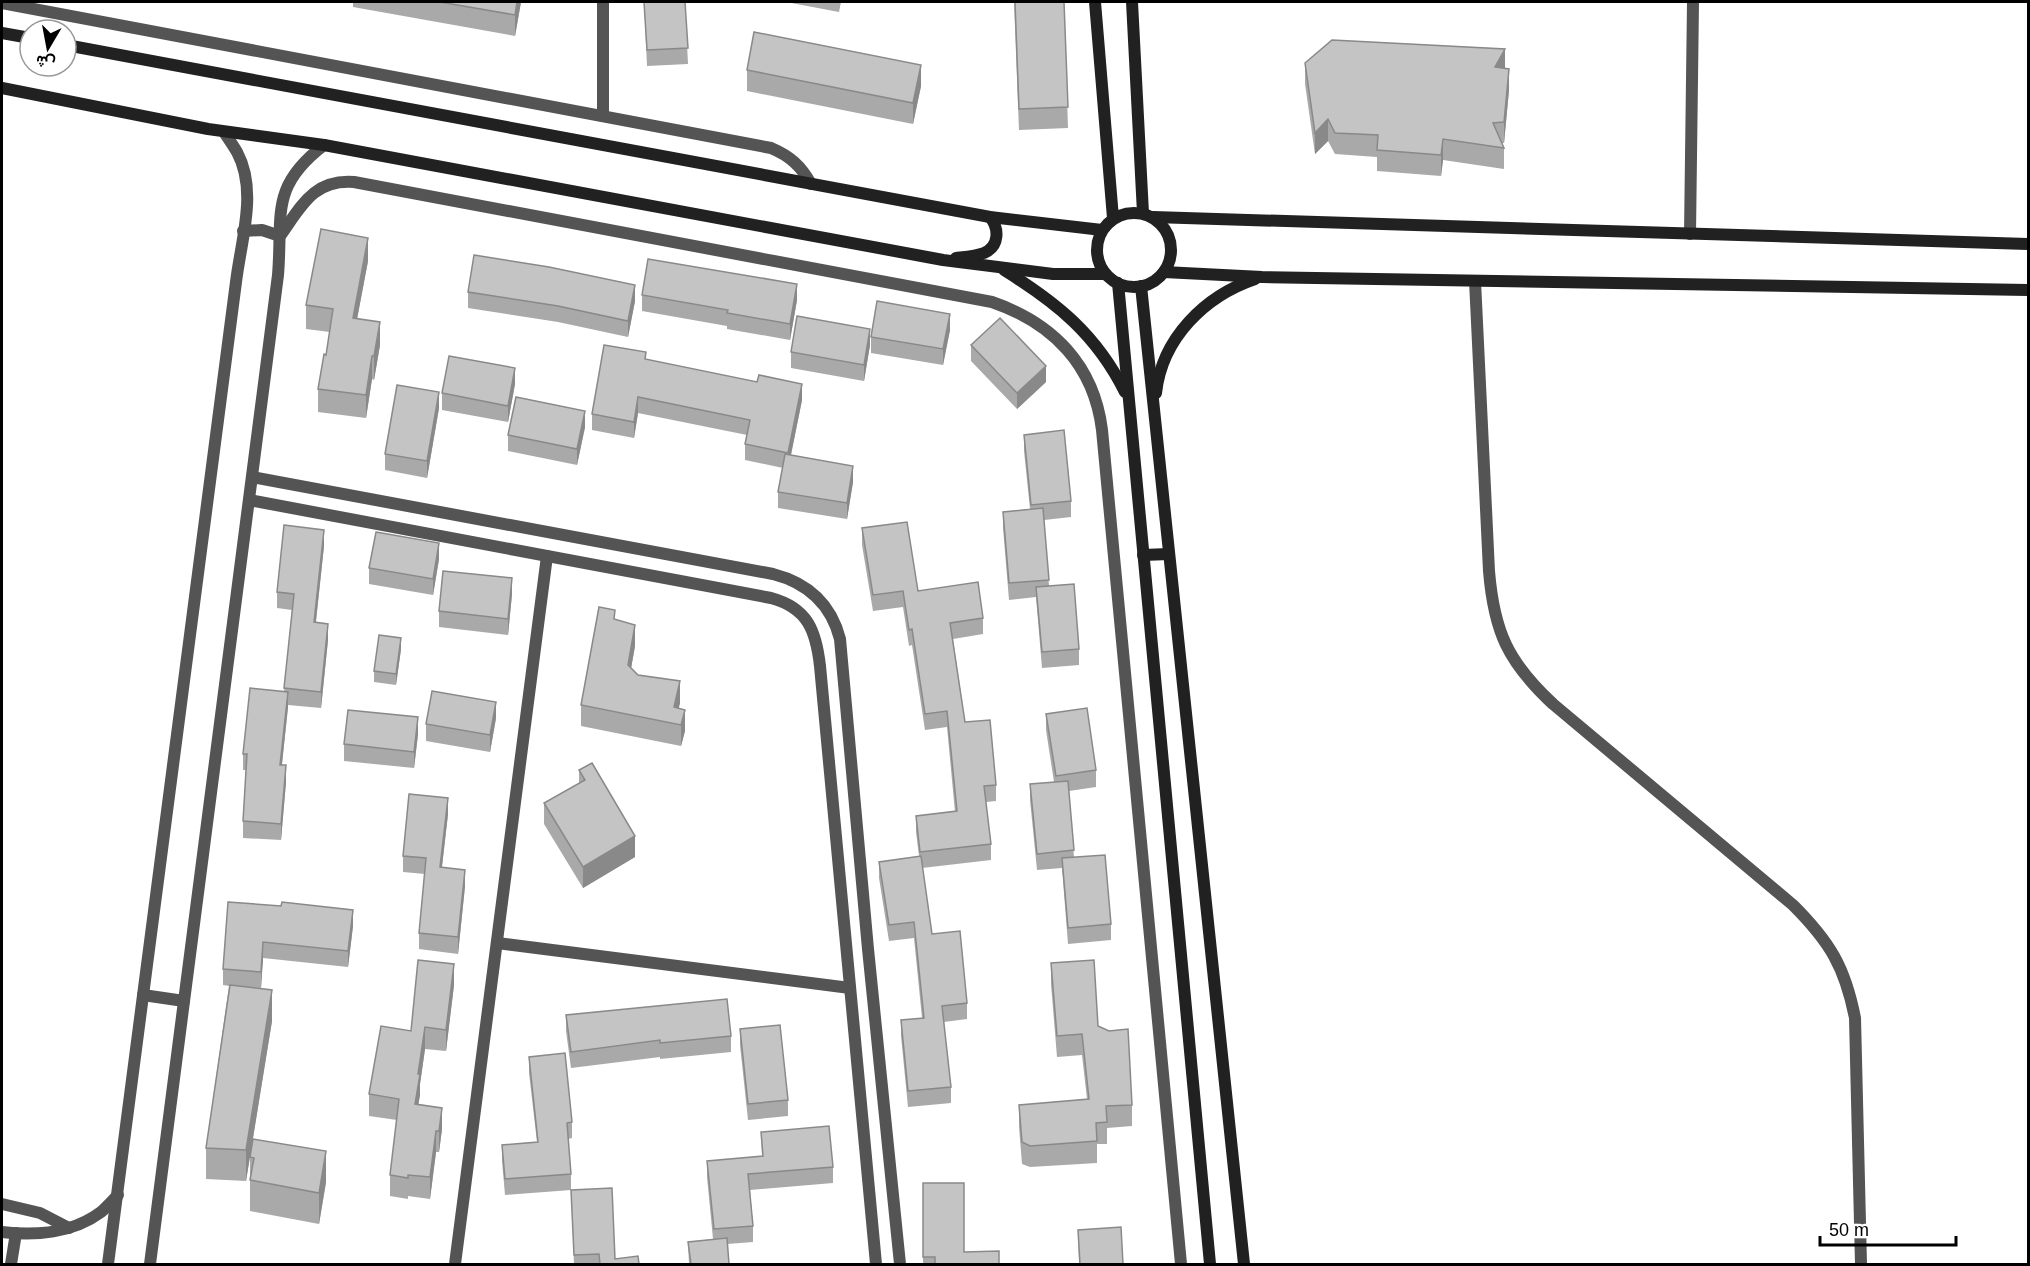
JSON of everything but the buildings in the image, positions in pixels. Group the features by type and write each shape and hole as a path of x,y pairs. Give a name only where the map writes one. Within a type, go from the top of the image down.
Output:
{"street":[{"path":"603,2 603,117"},
{"path":"1095,2 1113,218"},
{"path":"1132,2 1148,215 1164,228 1171,242 1170,258 1164,272 1154,281 1141,286 1129,287 1105,274 1096,252 1098,237 1102,230 1113,218 1127,213 1148,215 1690,234 2028,244"},
{"path":"1690,234 1694,2"},
{"path":"2,3 771,148 800,166 811,184"},
{"path":"2,33 18,36"},
{"path":"78,47 990,217 1102,230"},
{"path":"2,88 224,132 324,146 943,260 1053,274 1105,274"},
{"path":"108,1264 248,200 246,176 237,152 224,132"},
{"path":"150,1264 278,275 283,196 293,176 307,159 324,146"},
{"path":"280,236 317,190 335,182 354,182 992,302 1032,320 1066,348 1090,385 1098,405 1102,430 1181,1264"},
{"path":"943,260 984,253 990,249 997,229 990,217"},
{"path":"243,231 262,230 280,236"},
{"path":"1000,267 1051,301 1085,332 1113,368 1128,398"},
{"path":"1164,272 1262,277 2028,290"},
{"path":"1155,412 1157,386 1177,337 1194,316 1214,299 1237,286 1262,277"},
{"path":"1475,281 1491,602 1499,631 1512,659 1530,683 1552,704 1793,905 1818,929 1837,958 1850,990 1855,1018 1861,1264"},
{"path":"1118,283 1210,1264"},
{"path":"1141,286 1244,1264"},
{"path":"252,477 773,574 795,581 812,591 822,601 833,619 840,639 900,1264"},
{"path":"249,500 780,600 798,611 811,626 815,635 820,666 876,1264"},
{"path":"1143,555 1169,554"},
{"path":"455,1264 547,556"},
{"path":"497,943 850,988"},
{"path":"143,995 184,1001"},
{"path":"2,1232 51,1232 69,1228 102,1212 118,1195"},
{"path":"2,1204 40,1213 69,1228"},
{"path":"11,1264 16,1233"}]}
